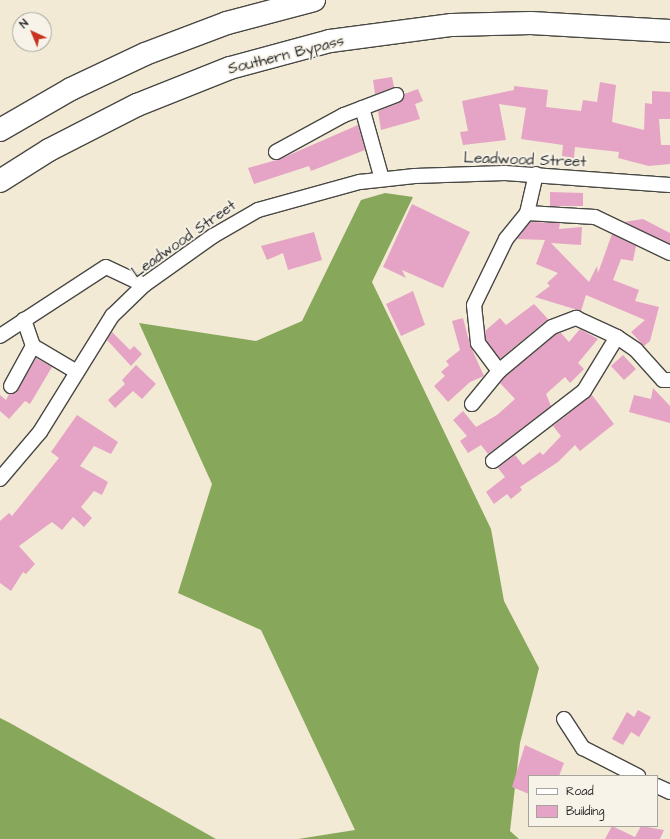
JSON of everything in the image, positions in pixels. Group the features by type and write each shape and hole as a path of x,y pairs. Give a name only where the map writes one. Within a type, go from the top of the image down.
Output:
{"highway":[{"path":"0,130 71,89 144,54 227,23 314,0"},
{"name":"Southern Bypass","path":"0,181 49,150 137,105 230,68 330,41 452,25 531,23 670,31"},
{"path":"0,112 71,89"}],"street":[{"path":"276,152 362,108 396,95"},
{"path":"362,108 382,179"},
{"name":"Leadwood Street","path":"0,479 36,438 112,316 144,285 213,236 258,210 324,190 382,179 468,173 536,174 670,185"},
{"path":"499,371 478,343 474,305 506,238 526,213 536,174"},
{"path":"526,213 595,217 670,253"},
{"path":"0,336 106,267 144,285"},
{"path":"24,320 33,346 77,372"},
{"path":"472,404 499,371 563,320 588,321 617,337 636,350 663,380 670,380"},
{"path":"493,461 584,391 617,337"},
{"path":"10,386 33,346"},
{"path":"564,719 583,748 636,775"},
{"path":"658,786 670,792"}],"green space":[{"path":"385,193 413,197 372,282 491,529 504,601 539,668 520,743 510,831 519,839 298,839 355,830 261,630 178,593 212,484 139,323 256,341 302,321 361,200"},
{"path":"0,718 10,723 216,839 0,839"}],"building":[{"path":"392,77 394,87 375,94 373,80"},
{"path":"600,82 616,85 612,122 644,130 645,103 652,104 652,91 670,92 670,119 659,119 661,145 670,145 670,164 649,166 618,158 619,152 575,147 574,158 562,156 563,145 521,139 526,108 499,104 506,140 463,145 460,132 468,131 462,101 514,90 514,86 548,90 546,107 581,111 583,100 597,102"},
{"path":"418,89 423,101 415,104 420,119 381,130 378,111 399,103 404,94"},
{"path":"358,125 365,150 311,171 309,166 254,184 248,168 280,159"},
{"path":"550,192 583,193 583,206 550,206"},
{"path":"412,204 470,232 443,288 402,270 406,278 383,267"},
{"path":"643,219 670,233 670,244 624,222"},
{"path":"530,222 560,223 559,229 582,227 581,245 551,243 589,282 597,266 598,273 612,234 636,246 633,261 621,259 613,280 639,290 635,301 659,307 650,341 644,346 631,332 645,320 586,295 581,311 535,297 550,286 547,283 558,273 536,264 545,240 517,239"},
{"path":"314,232 322,260 288,270 283,253 267,260 261,246"},
{"path":"413,291 425,325 401,336 386,304"},
{"path":"534,304 548,319 500,359 486,340 485,331 500,318 506,325"},
{"path":"463,318 470,345 484,376 470,382 448,402 434,386 445,376 441,372 449,365 446,361 460,350 452,321"},
{"path":"580,329 598,339 578,363 584,369 570,383 565,377 546,394 551,406 488,454 481,445 468,453 460,441 467,436 453,420 463,411 476,427 497,415 515,399 500,383 505,377 556,334 561,333 569,342"},
{"path":"112,332 130,350 134,346 142,354 131,366 107,340"},
{"path":"623,355 636,369 624,380 611,366"},
{"path":"36,358 52,367 30,404 25,401 9,419 0,411 0,395 6,400 9,394 16,393"},
{"path":"136,365 156,384 142,399 133,391 115,408 108,400 125,384 122,380"},
{"path":"653,388 670,406 670,423 629,412 634,395 651,399"},
{"path":"592,395 614,424 580,451 575,445 558,462 520,487 522,490 511,499 507,494 494,504 486,492 505,477 498,468 515,455 523,465 540,452 543,455 561,436 553,426"},
{"path":"77,415 118,442 111,454 94,446 80,466 108,482 102,495 94,491 81,507 92,518 84,527 73,517 62,530 52,522 19,546 35,564 26,574 23,572 11,591 0,583 0,521 9,513 12,516 59,458 51,452"},
{"path":"638,710 651,717 639,737 631,732 623,745 612,739 627,712 634,717"},
{"path":"525,745 564,763 559,775 528,775 528,794 512,787"},
{"path":"611,827 635,837 640,827 664,830 660,839 605,839"}]}
